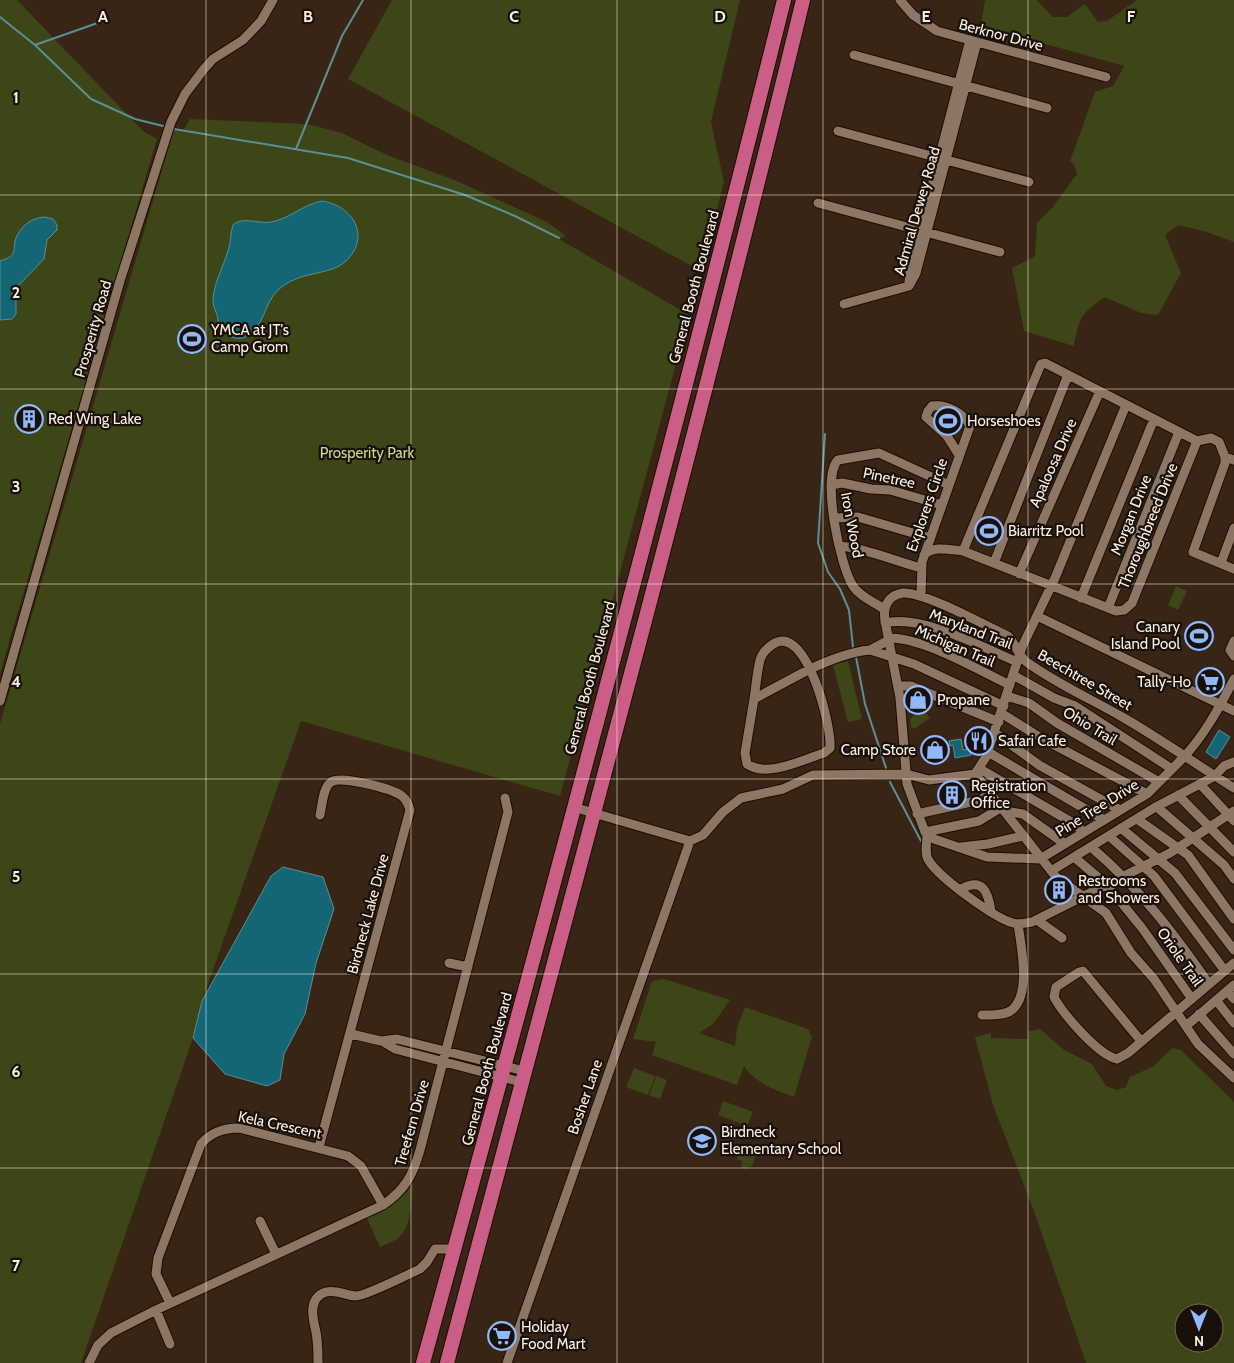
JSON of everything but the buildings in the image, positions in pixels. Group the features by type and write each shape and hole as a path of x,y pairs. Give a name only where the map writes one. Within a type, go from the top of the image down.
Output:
{"highway":[{"name":"General Booth Boulevard","path":"423,1363 504,1071 724,237 784,0"},
{"path":"447,1363 523,1076 596,812 744,245 803,0"}],"street":[{"name":"Prosperity Road","path":"0,700 120,281 171,122 185,94 204,70 213,60 244,40 274,0"},
{"name":"Berknor Drive","path":"900,0 927,27 1106,77"},
{"name":"Admiral Dewey Road","path":"844,304 909,286 910,270 924,231 974,41"},
{"path":"854,55 1047,108"},
{"path":"838,131 1029,182"},
{"path":"818,203 1000,252"},
{"path":"963,551 1038,370 1041,364 1045,363 1197,441 1211,438 1219,442 1230,458 1225,463 1193,552 1234,569"},
{"path":"994,563 1068,375"},
{"name":"Apaloosa Drive","path":"1020,574 1100,391"},
{"path":"977,772 988,752 995,733 1018,658 1051,587 1126,405"},
{"name":"Explorers Circle","path":"921,596 921,568 924,555 948,486 960,455 970,426 966,419 946,406 932,406 926,417 947,436 960,455"},
{"path":"1081,598 1154,419"},
{"name":"Morgan Drive","path":"1108,608 1179,432"},
{"name":"Thoroughbreed Drive","path":"924,555 928,551 934,550 963,551 1108,608 1124,610 1132,603 1197,441"},
{"name":"Iron Wood","path":"884,609 858,592 852,585 834,518 831,471 838,460 879,453 948,486"},
{"name":"Pinetree","path":"831,485 842,483 871,489 890,490 942,505"},
{"path":"834,518 858,516 930,538"},
{"path":"1221,563 1234,528"},
{"path":"840,546 865,550 893,561 921,568"},
{"name":"Beechtree Street","path":"884,609 889,600 899,594 905,593 921,596 1008,636 1015,643 1018,658 1125,719 1234,788"},
{"path":"884,609 885,623 894,659 898,686 907,784 917,814 926,833 928,860 939,872 991,911 1018,924 1037,920 1160,858 1210,826 1232,815 1200,784"},
{"path":"1037,616 1234,711"},
{"name":"Maryland Trail","path":"885,623 902,620 922,624 1018,658"},
{"name":"Michigan Trail","path":"889,639 901,638 925,646 1010,685"},
{"path":"754,699 835,658 870,650 889,639"},
{"path":"1234,641 1230,650 1234,656"},
{"path":"778,642 788,642 802,652 811,669 831,742 830,748 824,753 766,770 754,769 747,764 745,753 754,699 760,659 768,647 778,642"},
{"path":"870,650 914,664 1041,738 1147,794"},
{"path":"1013,675 1054,698 1075,706 1172,769"},
{"name":"Pine Tree Drive","path":"1040,859 1147,794 1198,742 1234,682"},
{"path":"898,686 911,686 1001,714"},
{"name":"Ohio Trail","path":"1007,696 1029,703 1057,723 1159,782"},
{"path":"995,733 1040,765 1120,810"},
{"path":"988,752 1104,820"},
{"path":"1051,871 1137,818 1215,776 1224,766 1234,762"},
{"path":"573,807 596,812 690,841 703,835 728,807 741,798 783,788 813,775 906,774 929,780 977,772 1073,823 1084,832"},
{"path":"977,772 991,794 1040,859 1051,871 1106,913 1131,953 1154,979 1198,1044 1234,1078"},
{"name":"Birdneck Lake Drive","path":"319,1147 410,810 408,802 400,794 344,779 331,782 327,786 320,815"},
{"path":"917,814 980,800 991,794"},
{"path":"1178,796 1234,852"},
{"name":"Treefern Drive","path":"89,1363 98,1345 111,1333 170,1303 383,1204 401,1192 412,1176 444,1061 508,812 505,798"},
{"path":"1157,807 1224,865 1234,880"},
{"path":"926,833 979,821 1004,809 1023,814 1065,844"},
{"path":"1137,818 1188,855 1234,919"},
{"path":"1121,828 1160,858 1174,873 1234,950"},
{"path":"926,833 956,848 988,857 1040,859"},
{"path":"956,848 988,844 1023,836"},
{"path":"1109,836 1154,876 1226,971"},
{"name":"Bosher Lane","path":"507,1363 690,841"},
{"path":"1091,846 1125,876 1166,923 1210,984"},
{"name":"Oriole Trail","path":"1074,857 1107,885 1142,928 1192,999"},
{"path":"961,889 975,884 984,888 988,895 991,911"},
{"path":"1037,920 1062,938"},
{"path":"982,1015 1005,1014 1013,1010 1018,1001 1022,989 1023,968 1018,924"},
{"path":"449,963 468,967"},
{"path":"1141,1041 1083,971 1056,986 1054,997 1057,1003 1088,1039 1112,1058 1123,1057 1234,963"},
{"path":"1186,1026 1230,988 1234,999"},
{"path":"1216,1000 1234,1023"},
{"path":"1199,1014 1234,1054"},
{"path":"351,1034 381,1041 395,1049 444,1061 504,1071"},
{"path":"381,1041 397,1040 446,1052 523,1076"},
{"name":"Kela Crescent","path":"170,1303 155,1267 201,1144 206,1138 227,1128 239,1128 319,1147 348,1156 356,1160 383,1204"},
{"path":"260,1221 276,1254"},
{"path":"318,1363 312,1306 325,1292 339,1291 358,1296 420,1269 435,1249 454,1249"},
{"path":"156,1310 170,1344"}],"green space":[{"path":"0,0 17,0 144,132 157,139 0,673"},
{"path":"392,0 740,0 711,122 724,182 701,271 348,79"},
{"path":"985,0 1037,0 1053,17 1067,17 1085,4 1098,22 1107,21 1137,0 1234,0 1234,242 1207,232 1178,225 1165,235 1181,273 1158,315 1141,313 1105,297 1082,317 1074,346 1024,331 1012,268 1035,256 1037,223 1052,208 1077,174 1074,164 1070,161 1095,92 1113,86 1124,66 981,26"},
{"name":"Prosperity Park","path":"190,119 307,124 342,133 387,155 457,181 547,222 566,236 559,239 689,315 560,796 301,721 202,1001 193,1038 81,1363 0,1363 0,724 174,129 183,131"},
{"path":"1176,586 1187,591 1178,610 1168,605"},
{"path":"848,661 862,719 848,722 833,665"},
{"path":"919,710 924,711 930,718 914,729 911,727 910,719"},
{"path":"664,979 730,1000 713,1024 699,1033 735,1046 737,1028 745,1007 808,1029 812,1037 794,1097 773,1089 760,1081 744,1066 737,1085 652,1055 656,1042 633,1039 652,981"},
{"path":"1040,1029 1063,1049 1092,1064 1106,1086 1117,1090 1126,1087 1130,1077 1154,1066 1172,1048 1181,1050 1234,1102 1234,1363 1086,1363 1034,1211 993,1105 975,1037 991,1033 991,1038 1028,1039 1028,1031"},
{"path":"634,1068 655,1076 648,1095 626,1087"},
{"path":"656,1076 667,1080 660,1099 649,1095"},
{"path":"723,1101 753,1112 747,1126 718,1115"},
{"path":"752,1148 755,1158 752,1166 745,1169 741,1167 742,1161 737,1159 740,1149"},
{"path":"413,1183 409,1220 403,1233 394,1241 380,1247 366,1216 398,1200"}],"water":[{"path":"322,201 343,209 355,224 358,233 357,242 353,252 346,261 339,266 295,279 286,284 273,296 258,326 244,338 232,337 221,330 213,304 213,295 229,248 233,225 241,221 271,222"},
{"path":"44,217 53,219 57,225 57,230 47,240 44,259 16,288 16,314 12,319 0,320 0,261 12,255 19,231 30,221"},
{"name":"Biarritz Pool","path":"992,519 1000,526 991,536 992,542 986,545 979,540 983,529"},
{"name":"Canary Island Pool","path":"1190,625 1213,635 1208,647 1185,637"},
{"path":"1219,730 1230,737 1216,759 1206,752"},
{"path":"961,739 963,750 970,749 971,755 955,758 953,745 950,746 949,741"},
{"path":"283,867 323,877 334,909 316,963 305,1014 284,1054 280,1080 267,1086 225,1074 193,1038 202,1001 271,876"}],"waterway":[{"path":"296,149 342,36 363,0"},
{"path":"0,17 35,45 91,99 135,119 163,126"},
{"path":"35,45 106,20"},
{"path":"174,129 348,158 465,195 515,216 559,238"},
{"path":"825,434 818,543 828,572 840,589 849,610 853,647"},
{"path":"856,657 865,704 886,768"},
{"path":"890,782 921,841"}],"place":[{"name":"YMCA at JT's Camp Grom","path":"192,339"},
{"name":"Red Wing Lake","path":"29,419"},
{"name":"Horseshoes","path":"948,421"},
{"name":"Biarritz Pool","path":"989,531"},
{"name":"Canary Island Pool","path":"1199,636"},
{"name":"Tally-Ho","path":"1210,682"},
{"name":"Propane","path":"918,700"},
{"name":"Safari Cafe","path":"979,741"},
{"name":"Camp Store","path":"935,750"},
{"name":"Registration Office","path":"952,795"},
{"name":"Restrooms and Showers","path":"1059,890"},
{"name":"Birdneck Elementary School","path":"702,1141"},
{"name":"Holiday Food Mart","path":"502,1336"}]}
